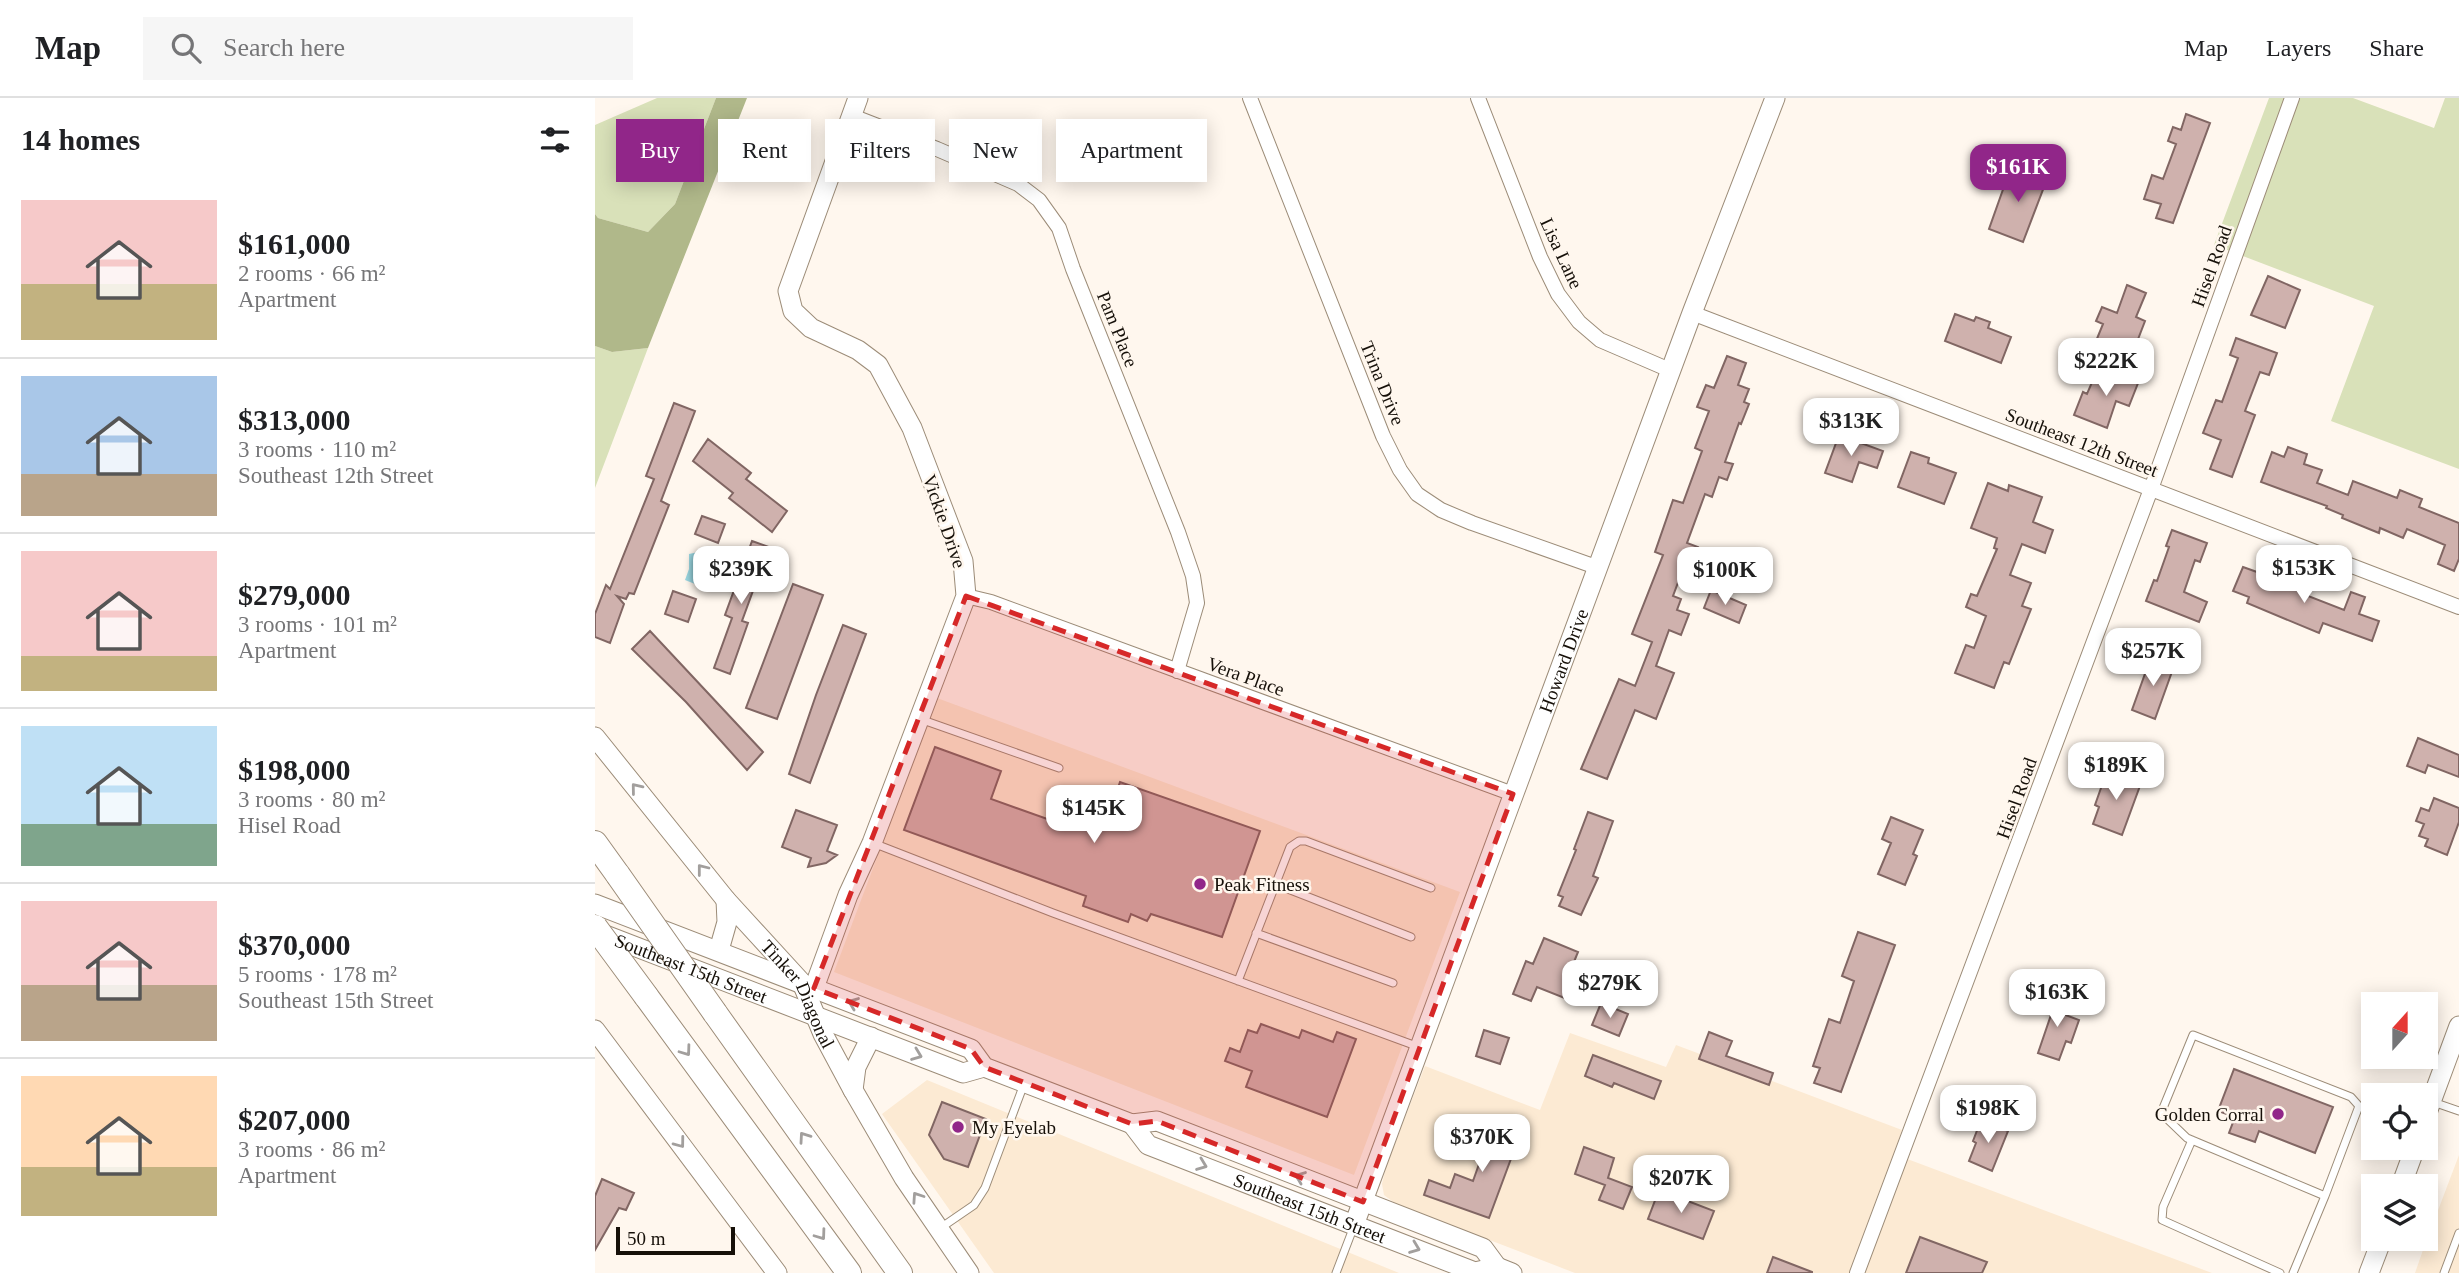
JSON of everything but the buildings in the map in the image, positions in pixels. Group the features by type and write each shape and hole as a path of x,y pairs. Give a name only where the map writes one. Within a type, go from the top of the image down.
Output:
{"highway":[{"path":"595,843 900,1273"},
{"path":"595,929 849,1273"}],"street":[{"name":"Trina Drive","path":"1250,98 1383,436 1400,470 1417,495 1441,510 1472,523 1598,568"},
{"name":"Lisa Lane","path":"1478,98 1540,257 1558,294 1579,322 1600,340 1672,371"},
{"name":"Hisel Road","path":"1857,1273 2151,489 2292,98"},
{"name":"Howard Drive","path":"1354,1225 1772,99"},
{"name":"Vickie Drive","path":"808,986 872,843 965,596 963,561 912,428 878,365 858,350 811,328 793,311 788,291 855,107"},
{"name":"Pam Place","path":"855,107 1018,184 1039,200 1059,228 1193,576 1197,603 1177,671"},
{"name":"Southeast 12th Street","path":"1692,313 2459,607"},
{"name":"Vera Place","path":"965,596 991,602 1514,794"},
{"name":"Tinker Diagonal","path":"595,737 726,900 808,986 815,1016 853,1090 904,1178 969,1273"},
{"path":"719,950 727,922 726,900"},
{"name":"Southeast 15th Street","path":"595,904 971,1049 984,1067 1132,1124 1157,1121 1483,1248 1504,1270"},
{"name":"Southeast 15th Street","path":"595,929 963,1073 984,1067"},
{"path":"2438,1085 2459,1026"},
{"path":"595,1030 777,1273"},
{"path":"853,1090 856,1067 871,1037"},
{"name":"Southeast 15th Street","path":"1132,1124 1148,1145 1475,1272 1504,1270"},
{"path":"2369,1273 2377,1251"}],"lane":[{"path":"919,719 1059,768"},
{"path":"1238,981 1290,847 1299,841 1431,888"},
{"path":"872,843 1053,913 1420,1047"},
{"path":"1275,884 1411,937"},
{"path":"1257,933 1393,983"},
{"path":"2293,1273 2325,1196 2359,1106 2351,1097 2193,1035 2161,1113 2187,1138 2325,1196"},
{"path":"938,1229 974,1205 985,1188 1024,1082"},
{"path":"2438,1110 2459,1111"},
{"path":"2192,1140 2163,1207 2162,1220 2280,1273"},
{"path":"1336,1273 1354,1225"},
{"path":"2444,1273 2459,1233"}],"highlighted area":[{"path":"966,596 1513,794 1363,1202 1157,1121 1132,1124 984,1067 971,1049 814,988"}],"shaded area":[{"path":"937,698 1460,892 1354,1175 834,972"},
{"path":"1570,1033 1666,1067 1676,1045 1902,1130 1894,1154 2212,1273 1575,1273 1396,1204 1384,1195 1382,1184 1386,1167 1425,1066 1540,1110"},
{"path":"927,1080 1399,1273 994,1273 882,1114"},
{"path":"2459,1155 2459,1273 2415,1273 2423,1251 2438,1251 2438,1210"}],"green space":[{"path":"657,98 716,98 704,129 704,119 616,119 616,182 684,182 675,204 648,232 598,218 595,214 595,125"},
{"path":"716,98 747,98 739,119 718,119 718,171 648,348 612,352 595,346 595,214 598,218 648,232 675,204 684,182 704,182 704,129"},
{"path":"2269,98 2353,98 2434,128 2445,98 2459,98 2459,469 2331,421 2374,306 2214,245"},
{"path":"595,346 612,352 648,348 595,488"}],"water":[{"path":"703,551 705,573 700,586 685,580 689,569 689,554"}],"place":[{"name":"Peak Fitness","path":"1200,884"},
{"name":"Golden Corral","path":"2278,1114"},
{"name":"My Eyelab","path":"958,1127"}]}
